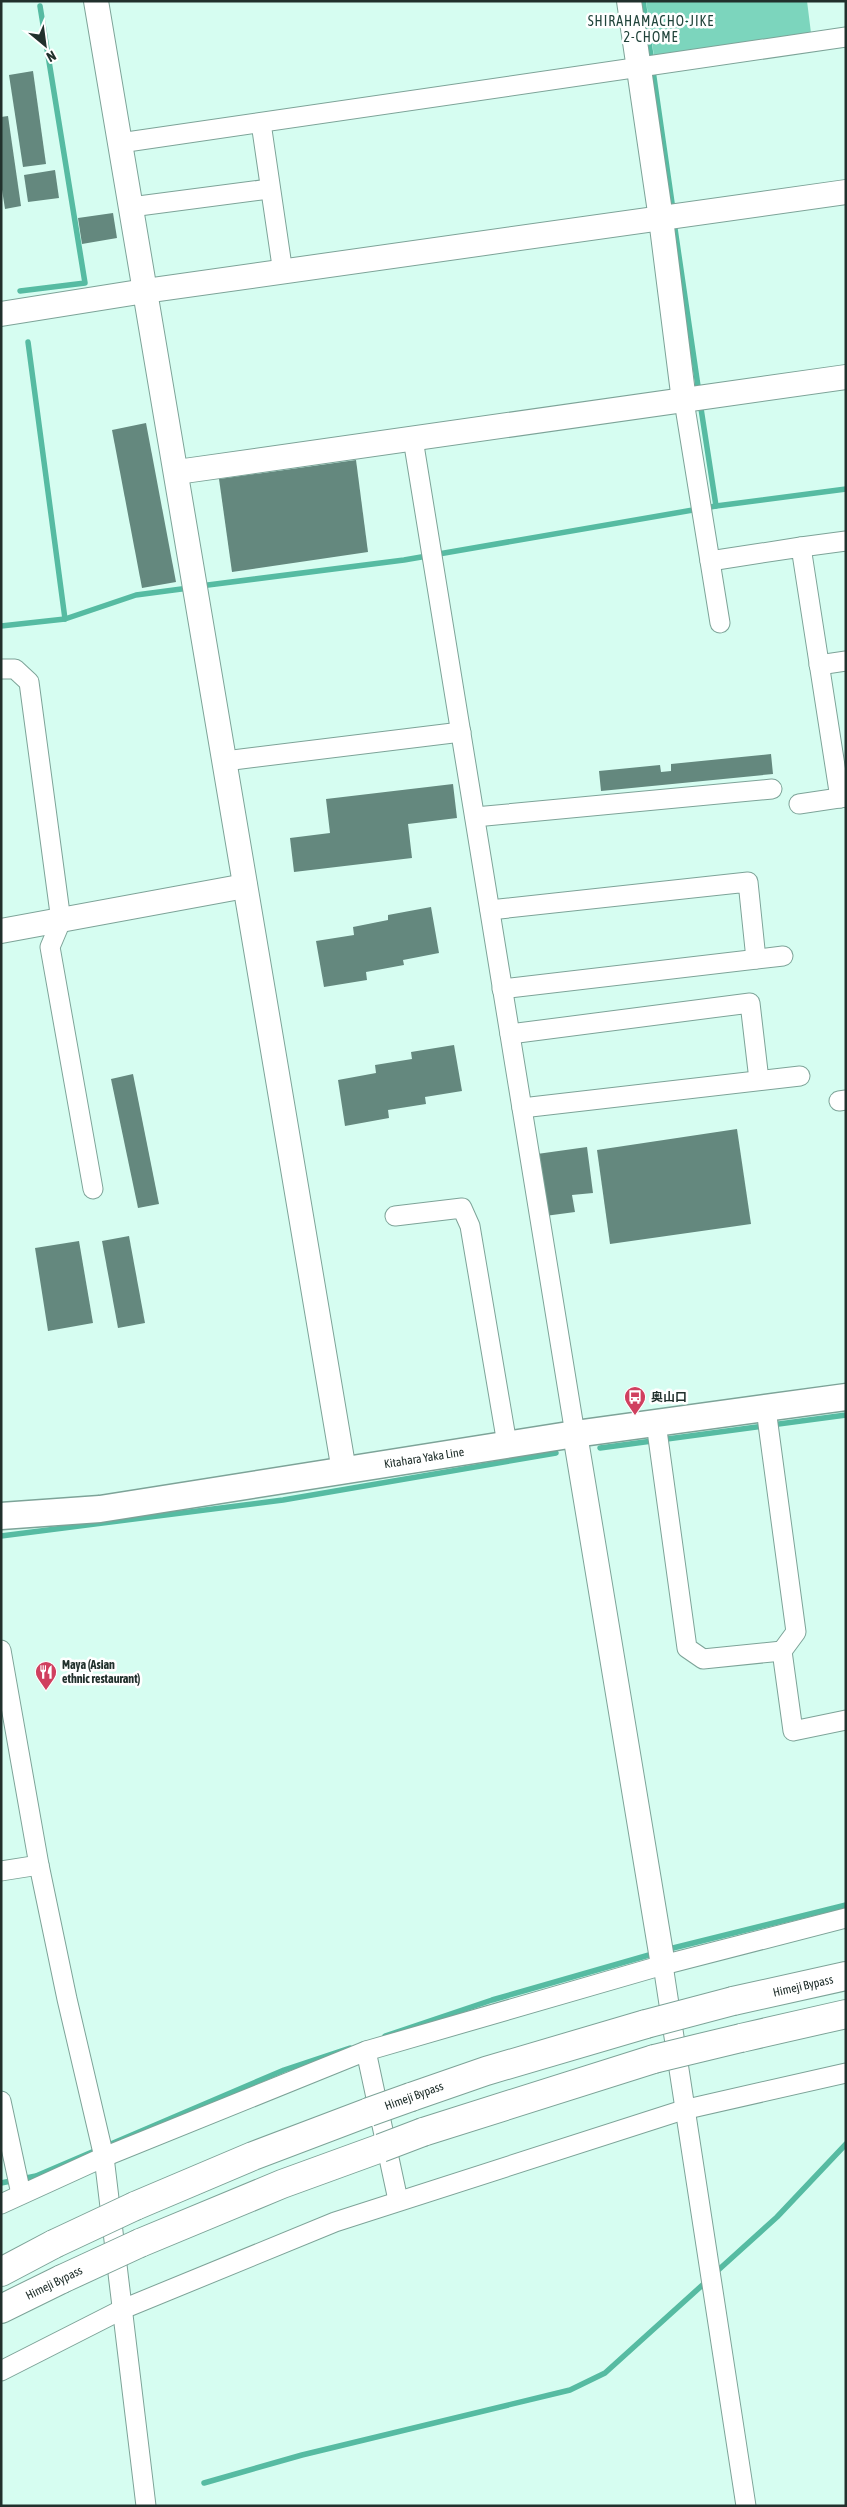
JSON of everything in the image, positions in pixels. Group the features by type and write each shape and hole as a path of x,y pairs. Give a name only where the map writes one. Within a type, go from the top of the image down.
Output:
{"highway":[{"name":"Himeji Bypass","path":"1,2272 54,2244 135,2206 253,2156 411,2097 486,2071 646,2024 734,2001 846,1976"},
{"name":"Himeji Bypass","path":"8,2307 62,2279 140,2243 282,2184 423,2132 654,2059 846,2014"}],"main road":[{"name":"Kitahara Yaka Line","path":"1,1516 100,1509 507,1444 846,1397"}],"street":[{"path":"97,1 344,1471"},
{"path":"629,1 661,219 684,401 720,623"},
{"path":"120,143 846,38"},
{"path":"261,123 269,189 283,273"},
{"path":"131,208 269,189"},
{"path":"1,314 145,291 846,192"},
{"path":"177,472 846,377"},
{"path":"413,439 662,1965 746,2506"},
{"path":"710,561 846,541"},
{"path":"799,804 843,797 819,665 801,547"},
{"path":"819,665 846,661"},
{"path":"1,669 14,668 29,682 61,921 50,947 93,1189"},
{"path":"225,761 460,732"},
{"path":"474,817 772,788"},
{"path":"490,910 748,882 756,959"},
{"path":"1,931 245,886"},
{"path":"502,988 783,956"},
{"path":"510,1034 750,1002 759,1080"},
{"path":"522,1108 800,1076"},
{"path":"395,1216 462,1208 470,1226 507,1444"},
{"path":"766,1409 796,1632 782,1651 793,1731 846,1720"},
{"path":"656,1423 688,1648 703,1659 782,1651"},
{"path":"1,1652 39,1865 67,1999 104,2156 146,2506"},
{"path":"1,1871 39,1865"},
{"path":"1,2204 104,2156 366,2051 662,1965 846,1918"},
{"path":"366,2051 398,2200"},
{"path":"1,2371 123,2309 335,2222 398,2200 684,2110 846,2073"},
{"path":"1,2101 21,2194"}],"green space":[{"path":"646,1 807,1 811,33 654,56"}],"building":[{"path":"33,71 46,164 23,167 9,75"},
{"path":"8,116 21,206 5,209 1,183 1,117"},
{"path":"55,170 59,198 28,202 24,175"},
{"path":"113,213 117,238 82,244 78,218"},
{"path":"146,423 176,582 142,588 112,430"},
{"path":"356,460 368,552 232,572 219,479"},
{"path":"771,754 773,774 601,791 599,771 660,765 661,772 671,771 671,764"},
{"path":"453,784 457,818 408,824 412,858 294,872 290,838 330,833 326,799"},
{"path":"431,907 439,953 403,960 404,965 366,972 367,980 324,987 316,941 354,935 353,927 388,920 388,915"},
{"path":"454,1045 462,1091 425,1097 426,1104 388,1110 389,1118 345,1126 338,1080 376,1073 375,1065 412,1059 411,1052"},
{"path":"133,1074 159,1204 138,1208 111,1079"},
{"path":"737,1129 751,1224 610,1244 597,1150"},
{"path":"587,1147 593,1193 572,1195 575,1212 545,1216 537,1154"},
{"path":"129,1236 145,1323 118,1328 102,1241"},
{"path":"79,1241 93,1323 48,1331 35,1248"}],"waterway":[{"path":"643,1 673,210"},
{"path":"20,291 85,283 40,6"},
{"path":"674,222 699,393"},
{"path":"28,342 65,619"},
{"path":"700,402 716,506"},
{"path":"200,586 404,560 716,506 846,489"},
{"path":"1,626 65,619 136,595 189,588"},
{"path":"600,1448 846,1415"},
{"path":"1,1536 283,1500 556,1453"},
{"path":"665,1950 846,1905"},
{"path":"385,2036 492,2000 656,1953"},
{"path":"1,2183 36,2176 284,2070 350,2048"},
{"path":"715,2273 777,2217 846,2144"},
{"path":"204,2483 302,2455 570,2390 605,2373 708,2280"}],"place":[{"name":"奥山口","path":"635,1416"},
{"name":"Maya (Asian ethnic restaurant)","path":"46,1691"}],"district":[{"name":"SHIRAHAMACHO-JIKE 2-CHOME","path":"651,30"}]}
